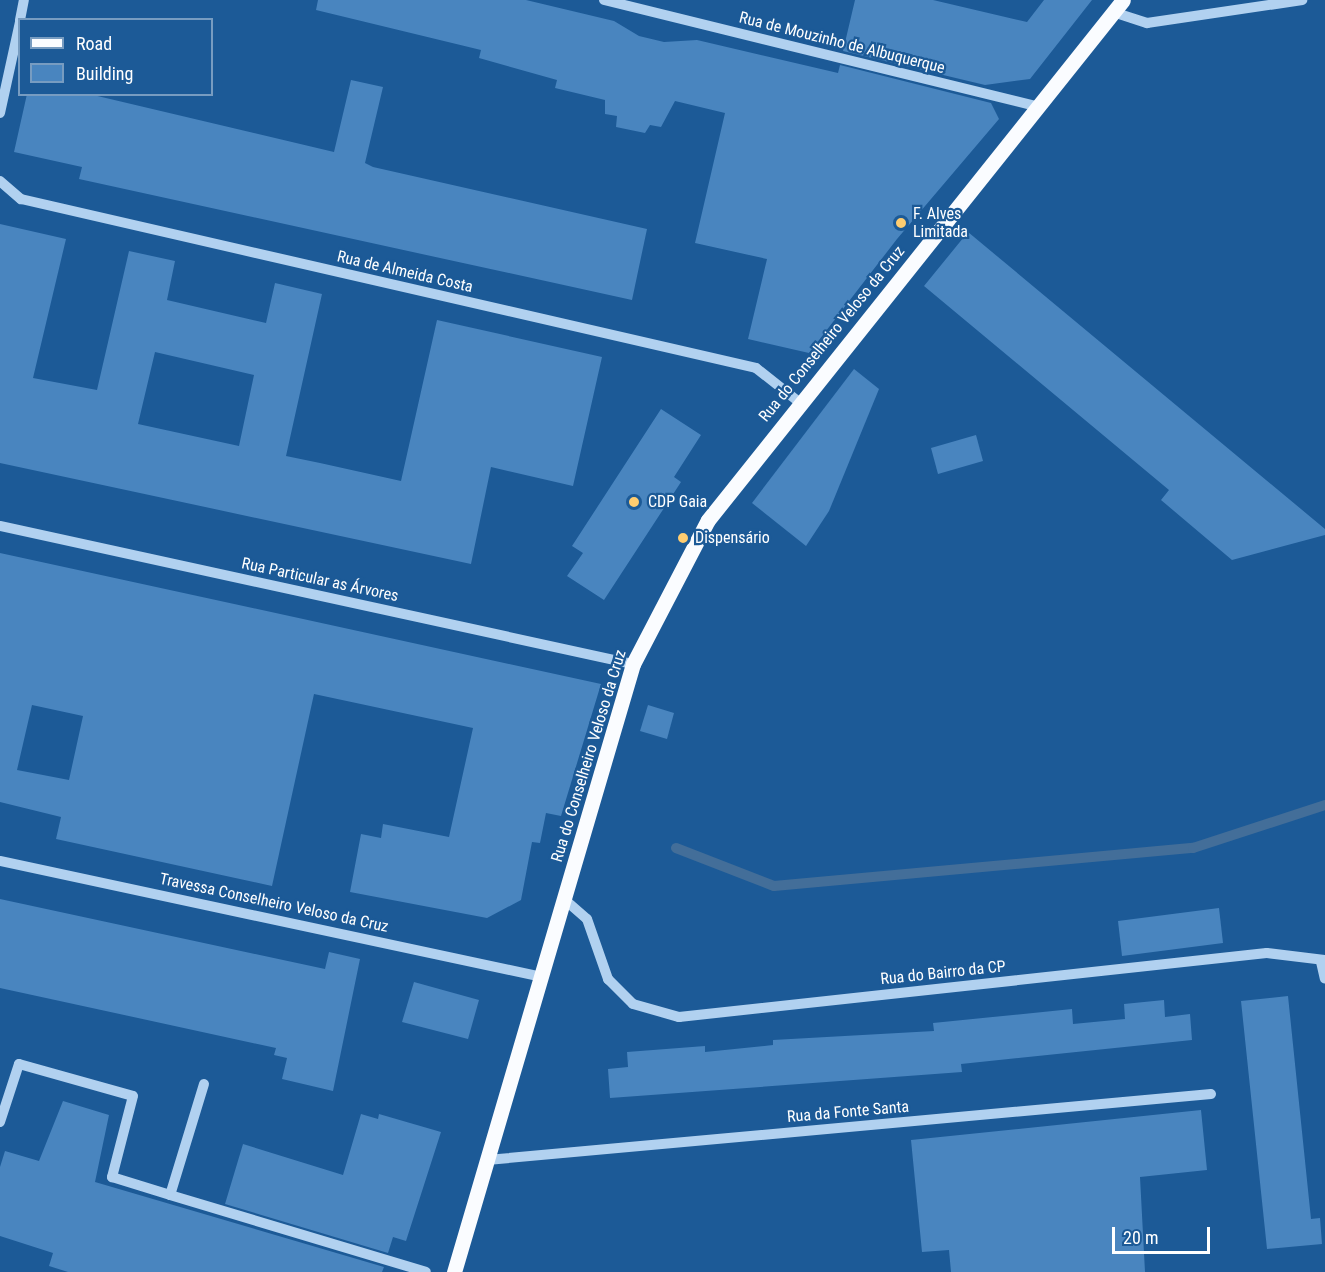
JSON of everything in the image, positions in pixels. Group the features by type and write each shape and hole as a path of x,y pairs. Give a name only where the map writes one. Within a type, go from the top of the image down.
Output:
{"main road":[{"name":"Rua do Conselheiro Veloso da Cruz","path":"454,1272 633,664 708,520 799,402 1118,6"}],"street":[{"path":"20,18 24,0"},
{"name":"Rua de Mouzinho de Albuquerque","path":"604,0 1037,106"},
{"path":"1118,6 1147,23 1302,0"},
{"path":"0,113 18,29"},
{"name":"Rua de Almeida Costa","path":"0,182 21,199 756,368 799,402"},
{"name":"Rua Particular as Árvores","path":"0,526 633,664"},
{"name":"Travessa Conselheiro Veloso da Cruz","path":"0,861 542,977"},
{"name":"Rua do Bairro da CP","path":"564,899 586,919 608,979 633,1004 679,1017 1267,953 1323,961"},
{"path":"1323,961 1325,979"},
{"path":"0,1122 19,1064 134,1096 112,1177 426,1272"},
{"path":"170,1195 204,1084"},
{"name":"Rua da Fonte Santa","path":"487,1160 1211,1094"}],"building":[{"path":"318,0 526,0 614,21 639,36 664,42 697,40 838,73 840,65 991,103 999,119 897,239 809,353 748,339 767,259 695,243 725,113 675,101 661,127 650,125 645,133 616,127 617,116 605,114 605,100 555,88 557,80 479,58 481,50 316,10"},
{"path":"855,0 933,0 1027,22 1044,0 1092,0 1030,79 985,85 843,51"},
{"path":"351,80 383,87 365,163 373,167 647,229 632,300 79,179 82,167 14,152 27,96 97,96 334,152"},
{"path":"0,224 66,239 33,378 97,390 129,251 175,261 167,300 266,323 275,283 322,294 286,456 401,481 437,320 602,357 573,486 491,467 471,564 0,463","holes":["155,352 254,375 239,446 138,424"]},
{"path":"968,232 1325,529 1325,535 1232,560 1161,500 1169,490 924,286"},
{"path":"854,369 879,389 829,511 806,546 752,503"},
{"path":"661,409 701,435 674,477 681,482 604,600 567,576 583,553 572,546"},
{"path":"976,435 983,461 938,474 931,448"},
{"path":"0,553 601,684 561,816 546,813 540,843 532,842 521,900 487,918 350,892 361,834 381,838 383,824 449,837 473,728 314,694 272,886 56,839 61,817 0,802","holes":["32,705 83,716 69,780 17,770"]},
{"path":"648,705 674,713 667,739 640,731"},
{"path":"0,899 325,969 329,952 360,959 333,1091 282,1079 287,1058 274,1055 276,1048 0,988"},
{"path":"1219,908 1223,943 1122,956 1118,921"},
{"path":"414,982 479,1000 468,1039 402,1022"},
{"path":"1288,996 1311,1219 1320,1218 1322,1244 1267,1249 1241,1001"},
{"path":"1164,1000 1165,1017 1190,1014 1192,1040 961,1064 962,1072 610,1098 608,1069 628,1067 627,1052 705,1046 705,1052 773,1045 773,1040 934,1031 933,1023 1072,1009 1073,1024 1125,1019 1124,1004"},
{"path":"63,1101 109,1115 95,1182 384,1267 382,1272 68,1272 49,1266 53,1253 0,1236 0,1167 5,1151 39,1161"},
{"path":"1201,1110 1207,1170 1140,1177 1145,1272 951,1272 949,1250 922,1252 911,1140"},
{"path":"361,1114 378,1119 379,1114 441,1132 406,1241 393,1237 388,1253 225,1204 243,1144 343,1175"}],"waterway":[{"path":"676,848 774,886 1193,848 1325,805"}],"place":[{"name":"F. Alves Limitada","path":"901,223"},
{"name":"CDP Gaia","path":"634,502"},
{"name":"Dispensário","path":"683,538"}]}
